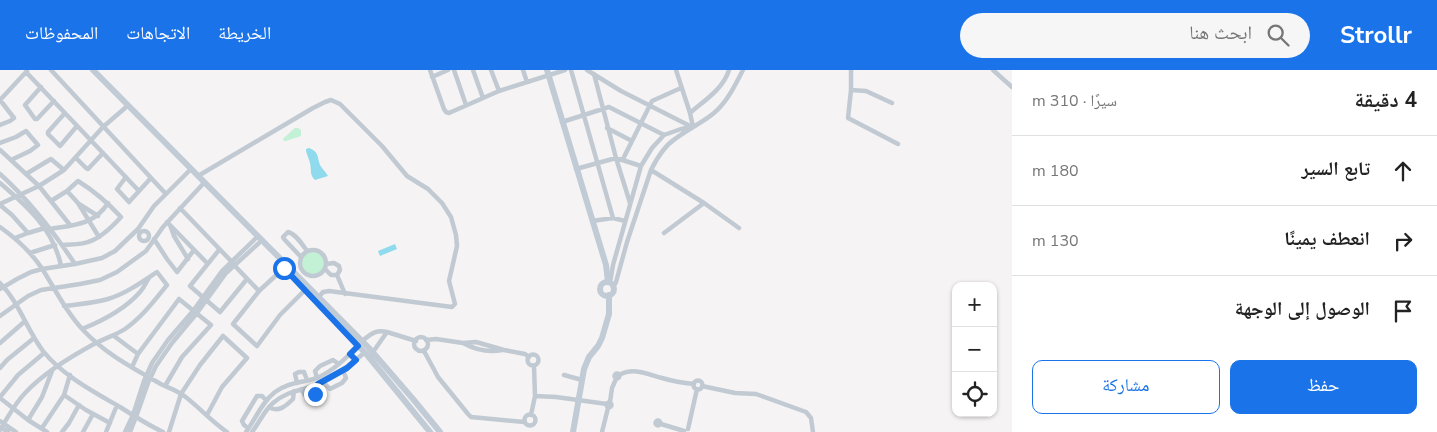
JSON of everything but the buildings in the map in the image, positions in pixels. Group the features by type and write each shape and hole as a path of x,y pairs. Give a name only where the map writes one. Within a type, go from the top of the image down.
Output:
{"street":[{"path":"51,70 150,179 166,194"},
{"path":"88,70 304,282 360,344 364,353 430,432"},
{"path":"93,70 305,290 360,344 373,352 440,432"},
{"path":"430,70 444,109 446,112 451,113 499,90 527,82 548,72 565,70"},
{"path":"432,77 448,70"},
{"path":"454,70 466,105"},
{"path":"473,70 483,98"},
{"path":"524,70 527,82"},
{"path":"571,70 614,218"},
{"path":"587,70 621,91 693,127"},
{"path":"676,70 693,127"},
{"path":"690,113 718,88 729,70"},
{"path":"608,295 602,294 600,289 602,284 616,282 651,170 664,148 674,139 700,124 720,107 729,95 742,70"},
{"path":"851,70 849,119 898,144"},
{"path":"993,70 1012,87"},
{"path":"0,125 14,118 0,100 27,71 90,141 139,191"},
{"path":"493,71 499,90"},
{"path":"548,72 606,265 612,293 608,295 609,314 602,338 586,363 573,432"},
{"path":"594,74 602,109 630,204"},
{"path":"40,87 26,105 35,119 54,101"},
{"path":"623,159 654,100 681,88"},
{"path":"851,90 866,91 892,102"},
{"path":"198,176 320,104 331,100 340,104 382,146 407,176 428,189 442,203 453,224 456,235 457,246 450,282 450,289 455,304 452,307 329,291 323,292 318,298"},
{"path":"562,122 609,107 664,135"},
{"path":"28,233 0,204 39,186 64,170 103,127 125,108"},
{"path":"65,113 48,134 60,146 77,126"},
{"path":"610,284 613,265 641,166 652,148 664,135 693,127"},
{"path":"608,128 632,142"},
{"path":"0,143 26,132 38,145 11,160"},
{"path":"0,150 39,186 70,225"},
{"path":"76,158 88,168 102,153"},
{"path":"576,169 616,158 641,166"},
{"path":"26,174 51,160 64,170"},
{"path":"163,432 151,427 91,390 58,366 44,353 15,304 1,286 42,269 102,258 115,251 140,231 154,206 190,170"},
{"path":"651,170 704,203 739,228"},
{"path":"0,174 21,193 47,228 55,245 61,266"},
{"path":"126,178 117,189 128,202 150,179"},
{"path":"50,201 67,191 78,181 90,188 121,217 99,237 87,242 63,245"},
{"path":"0,183 63,245 75,264"},
{"path":"0,316 15,304 41,290 100,280 117,272 146,251 151,240 202,185"},
{"path":"67,191 78,204 99,237"},
{"path":"664,233 704,203"},
{"path":"78,204 98,216"},
{"path":"15,238 47,228 89,221 103,212 108,204"},
{"path":"180,208 259,291"},
{"path":"592,221 614,218 625,221"},
{"path":"168,223 207,263"},
{"path":"168,223 188,258"},
{"path":"0,227 15,238 30,253 64,306 96,343 116,359 181,394 226,432"},
{"path":"140,231 141,240 151,240"},
{"path":"301,257 284,239 283,237 288,232 307,251"},
{"path":"151,240 176,272 179,272 194,250"},
{"path":"130,432 152,363 168,340 205,299 222,271 257,241"},
{"path":"30,253 55,245"},
{"path":"219,250 190,286 220,312 247,278"},
{"path":"294,273 300,267 301,257 307,251 316,250 326,258 326,267 331,275 337,276"},
{"path":"300,267 309,276 316,276 334,263 338,265 340,270 337,276"},
{"path":"284,268 259,291 234,324 257,346 280,315 305,290"},
{"path":"1,426 12,408 26,392 52,370 96,343 114,336 132,323 168,285 156,272 109,299 64,306"},
{"path":"304,282 309,276"},
{"path":"337,276 345,294"},
{"path":"82,329 111,315 140,292 149,277"},
{"path":"132,368 138,354 179,299 211,325 182,357 166,386"},
{"path":"0,343 24,322"},
{"path":"249,431 266,400 276,391 286,385 317,378 333,369 374,331 382,330 416,341 421,338 463,343 476,342 525,354 529,357 534,355 538,358 538,364 534,366"},
{"path":"373,352 387,332"},
{"path":"114,336 138,354"},
{"path":"169,432 181,394 190,379 223,336 247,358 222,387 207,415"},
{"path":"0,368 34,338"},
{"path":"424,351 428,346 426,340"},
{"path":"416,341 416,349 424,351"},
{"path":"424,351 438,376 472,417 524,422 528,426 534,424 535,419 532,415 535,396 534,366"},
{"path":"44,353 18,374 0,397 28,420 47,432"},
{"path":"249,431 269,407 281,397 321,383 343,370 364,353"},
{"path":"350,354 356,360"},
{"path":"529,357 529,364 534,366"},
{"path":"317,378 315,371 317,368 330,361 335,361 338,364"},
{"path":"28,420 42,397 52,370"},
{"path":"321,383 330,389 342,383 346,378 343,370"},
{"path":"297,383 295,374 302,371 307,380"},
{"path":"602,432 612,388 618,377 628,371 641,372 694,384 696,381 699,381 702,383 702,386"},
{"path":"42,428 64,395 70,375"},
{"path":"564,375 582,380"},
{"path":"302,389 305,395 315,394 321,383"},
{"path":"694,384 694,387 697,389"},
{"path":"661,424 686,431 697,389 700,389 702,386 735,393 756,394 806,412 811,418 813,432"},
{"path":"276,391 281,397"},
{"path":"269,407 274,410 280,408 293,399 294,391"},
{"path":"64,395 92,414 110,423"},
{"path":"249,431 242,421 257,396 262,396 266,400"},
{"path":"535,396 608,405"},
{"path":"62,432 79,405"},
{"path":"106,432 117,405"},
{"path":"83,432 92,414"},
{"path":"524,422 525,417 532,415"},
{"path":"125,432 134,416"},
{"path":"1,426 8,432"},
{"path":"1,426 16,432"},
{"path":"149,432 151,427"}],"green space":[{"path":"295,128 301,130 301,136 284,141 283,139"},
{"path":"313,251 318,252 324,258 324,268 318,274 313,275 308,274 302,268 301,263 302,258 308,252"}],"water":[{"path":"309,148 316,153 320,165 328,176 315,180 313,178 306,151"},
{"path":"395,244 397,249 380,256 378,251"}],"route":[{"path":"284,268 358,346 350,354 356,360 347,368 318,384 318,391 315,394"}]}
